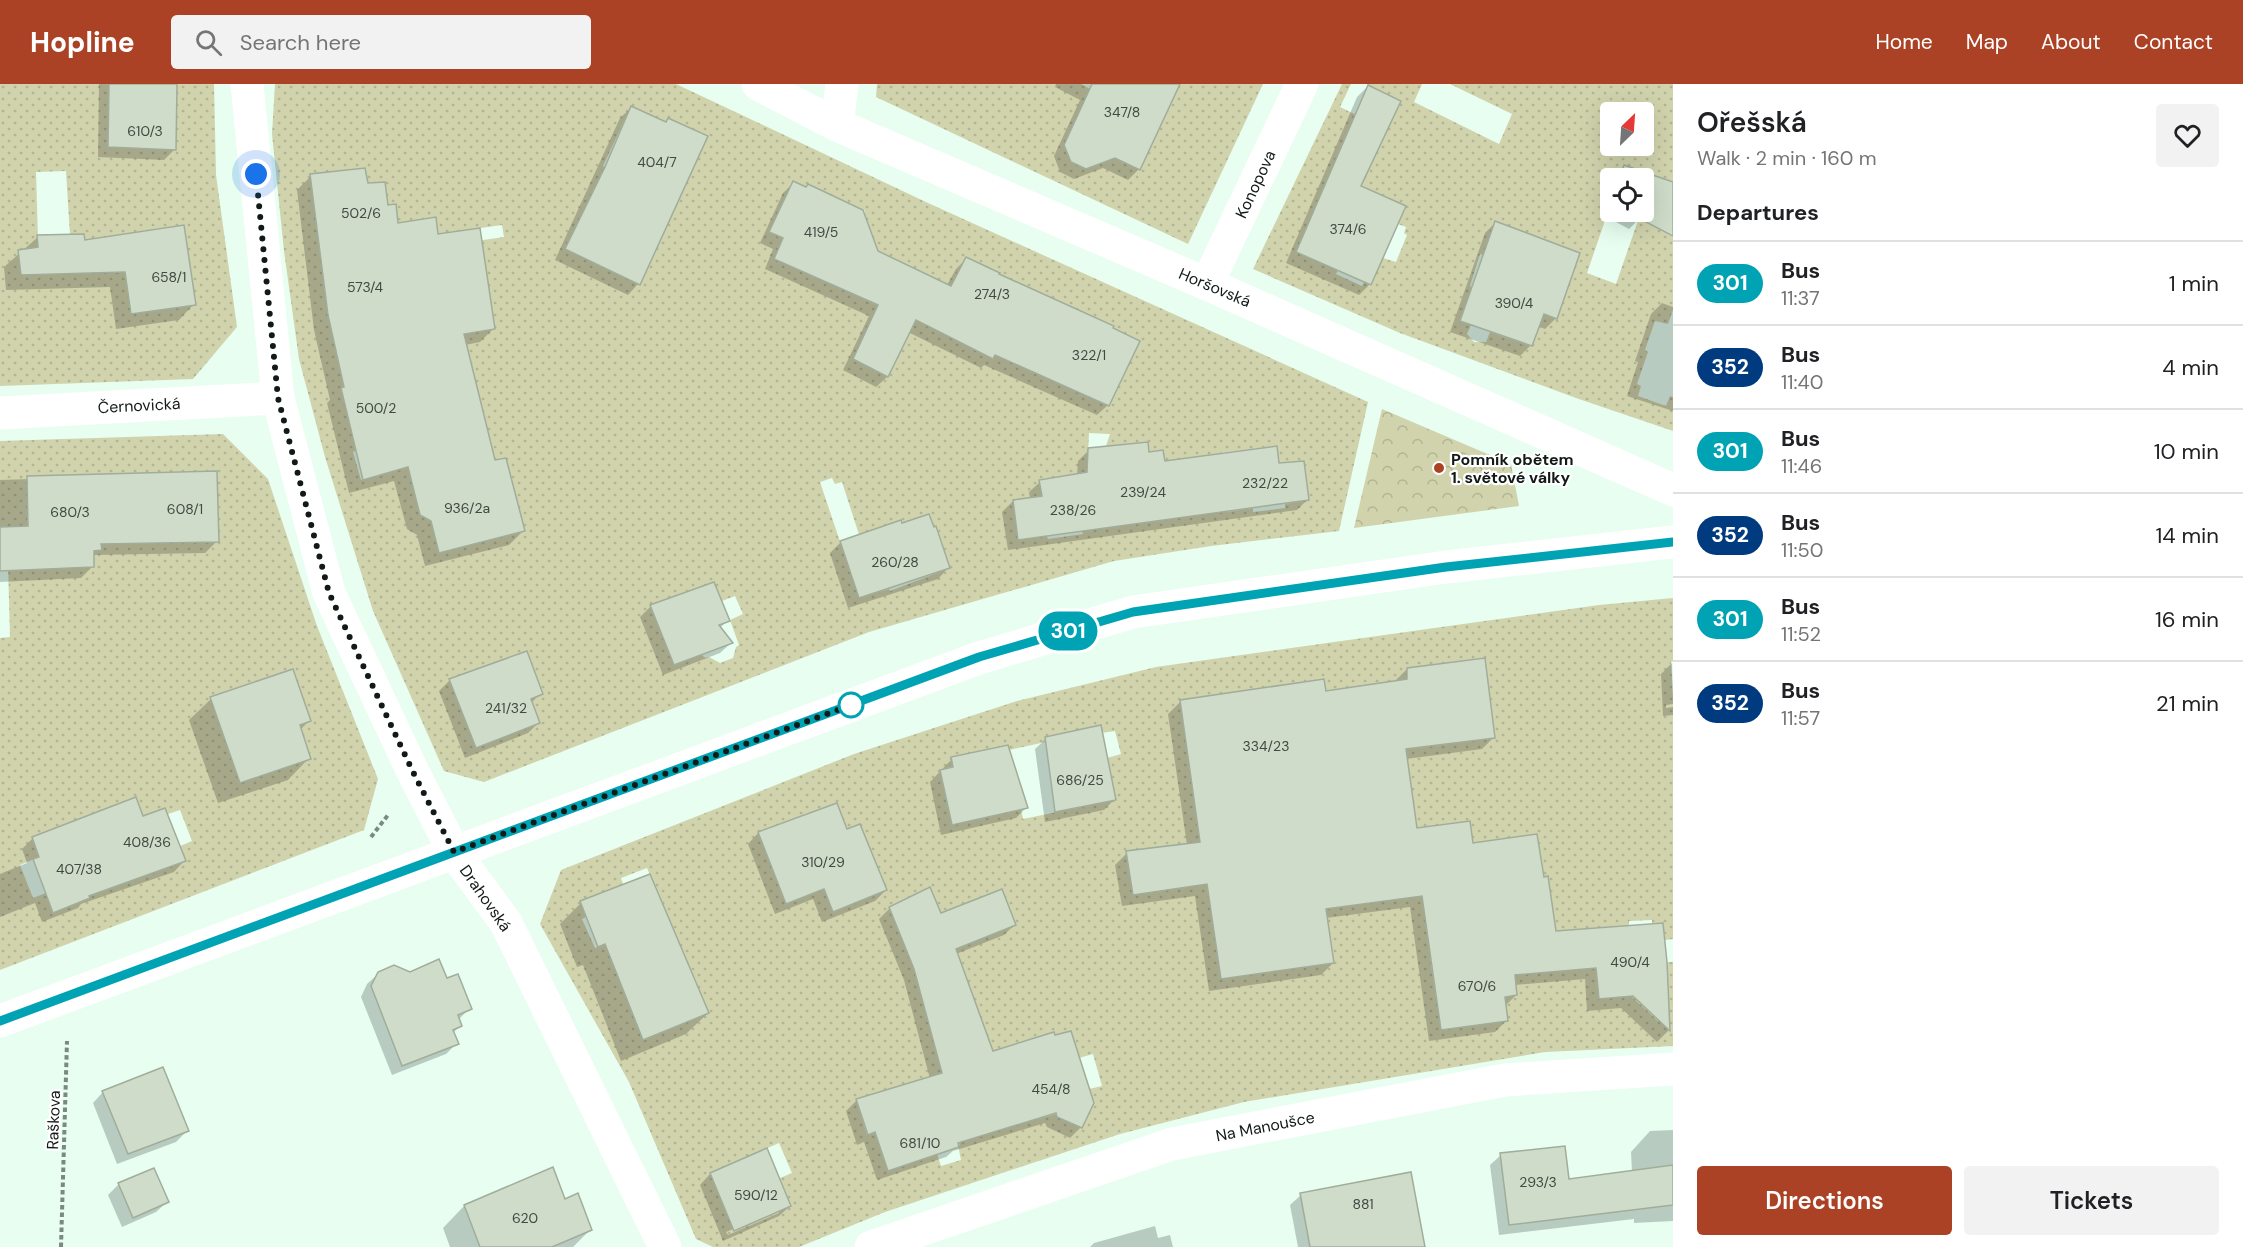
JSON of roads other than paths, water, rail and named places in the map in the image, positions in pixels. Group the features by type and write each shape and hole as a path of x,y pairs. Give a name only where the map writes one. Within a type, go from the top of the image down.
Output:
{"street":[{"name":"Drahovská","path":"247,84 278,398 329,593 413,772 454,852 506,923 665,1247"},
{"name":"Horšovská","path":"758,84 837,125 1207,284 1673,489"},
{"path":"837,125 842,84"},
{"name":"Konopova","path":"1207,284 1302,84"},
{"name":"Černovická","path":"0,413 278,398"},
{"path":"0,1021 979,657 1133,612 1446,567 1673,542"},
{"name":"Na Manoušce","path":"871,1247 1172,1144 1505,1080 1673,1069"}],"place":[{"name":"Pomník obětem 1. světové války","path":"1439,468"}]}
